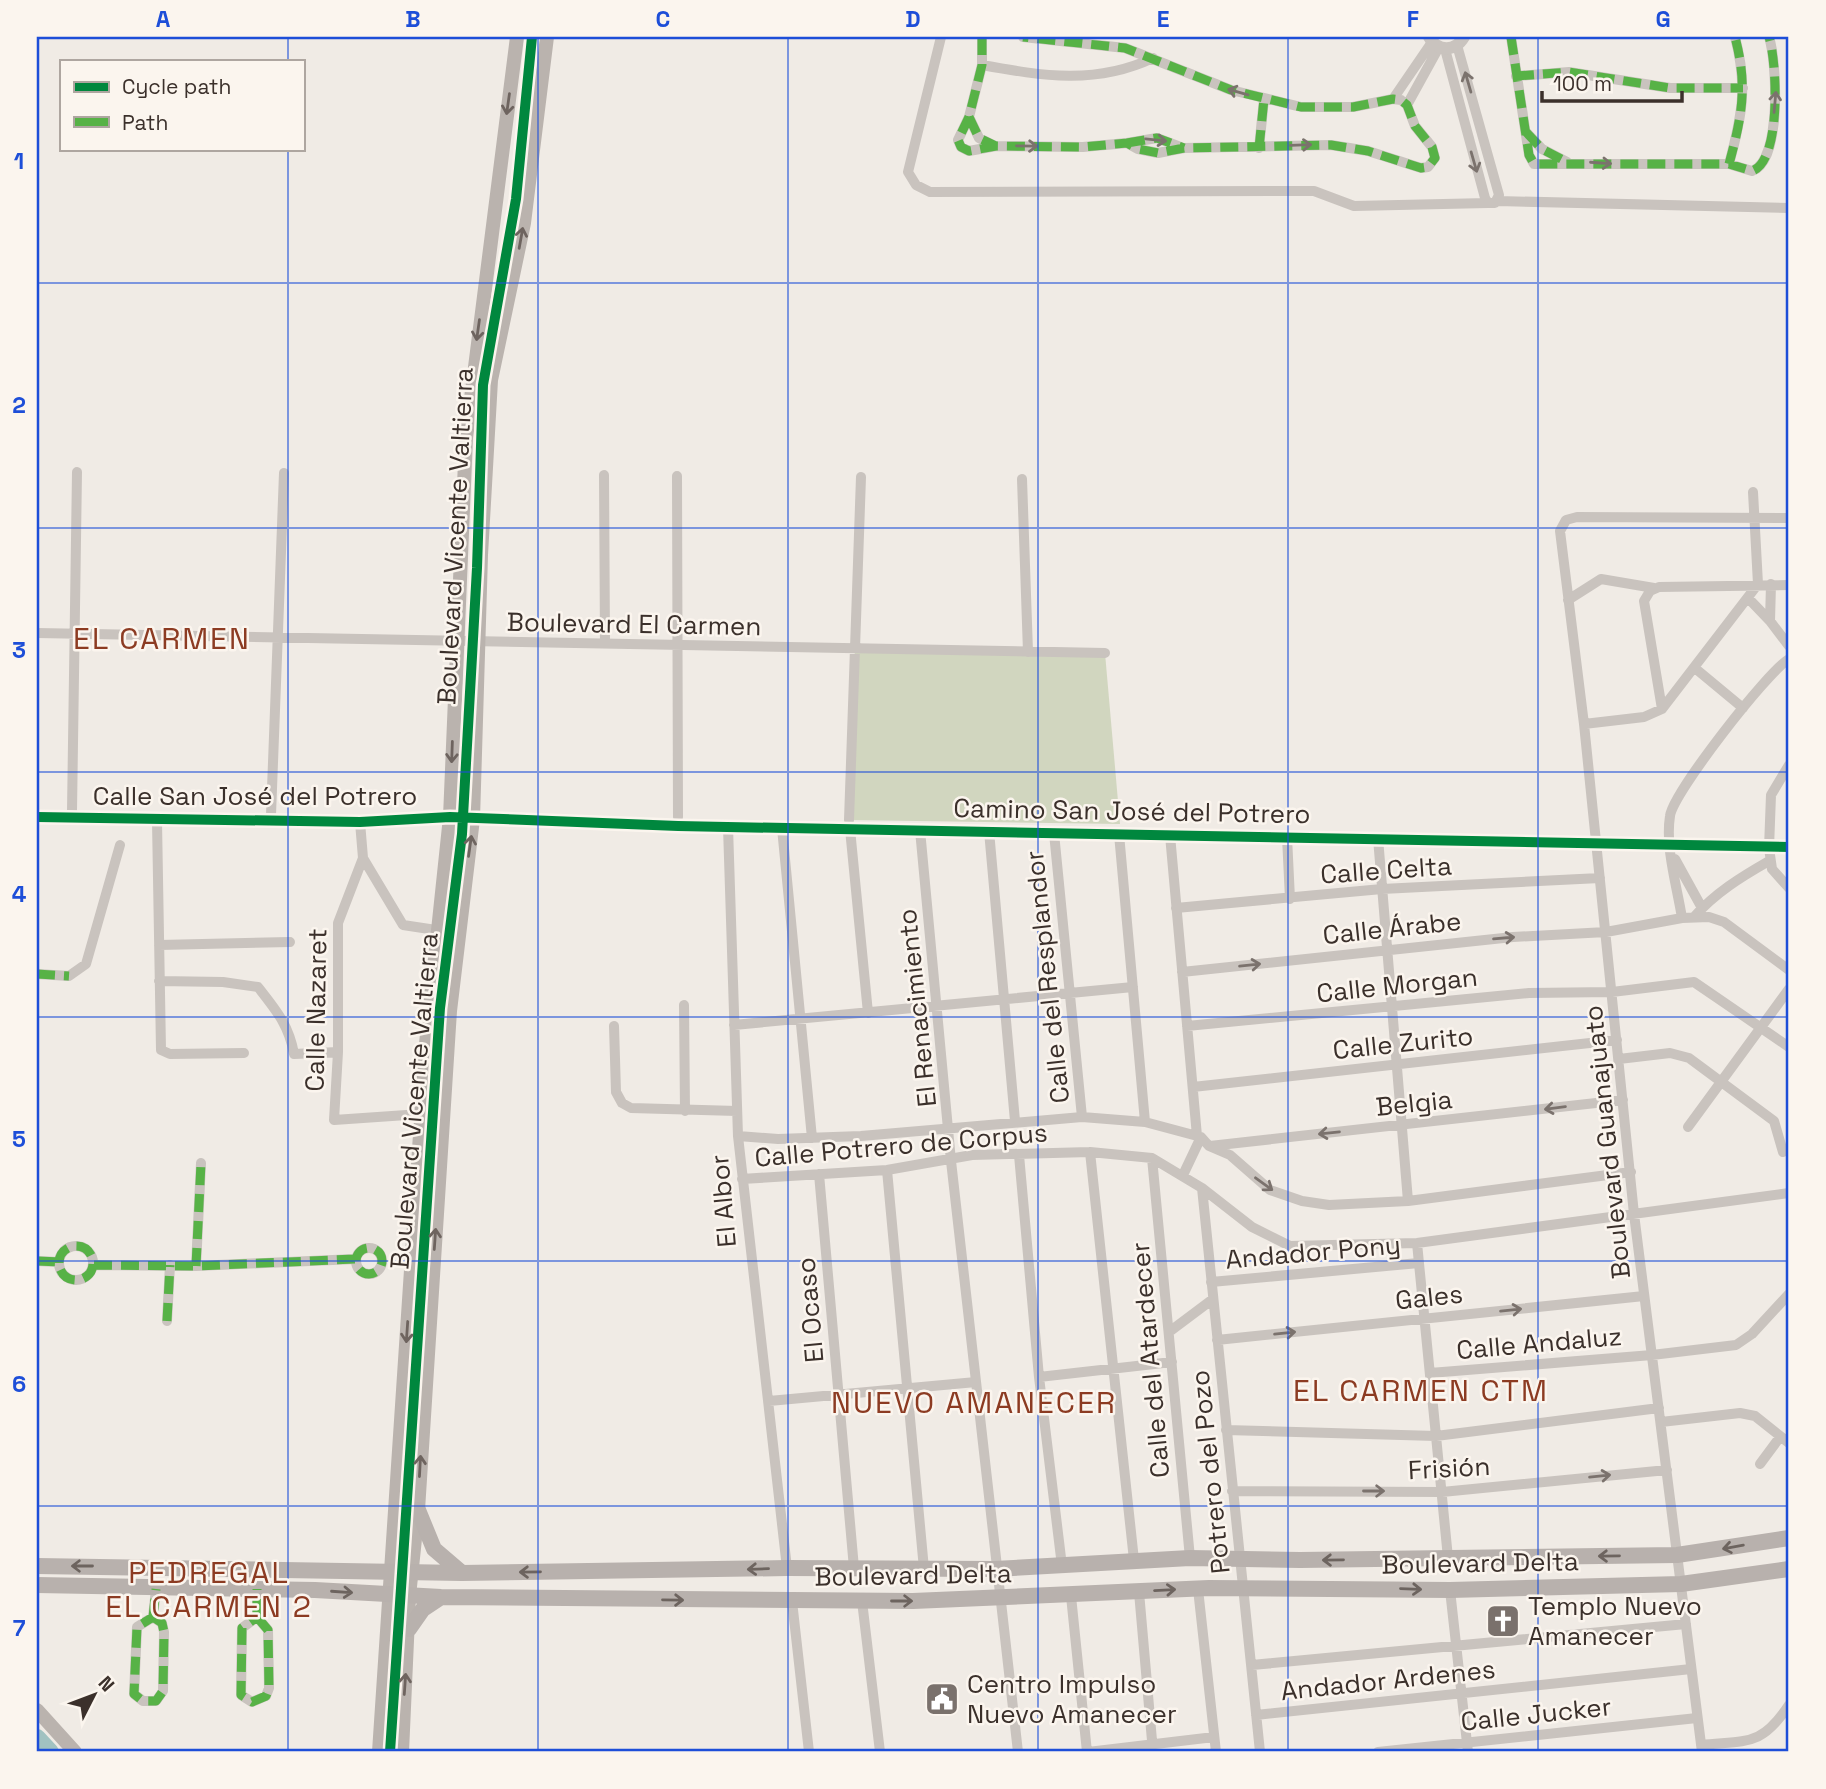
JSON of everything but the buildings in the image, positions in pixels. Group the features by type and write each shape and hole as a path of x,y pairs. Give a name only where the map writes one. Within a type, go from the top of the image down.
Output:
{"main road":[{"name":"Boulevard Vicente Valtierra","path":"379,1752 421,1114 436,930 450,817 463,490 472,372 517,37"},
{"name":"Boulevard Vicente Valtierra","path":"402,1752 409,1596 418,1510 450,1011 473,819 478,643 491,380 524,223 547,37"},
{"path":"418,1510 434,1549 462,1573"},
{"name":"Boulevard Delta","path":"37,1566 462,1573 787,1568 995,1569 1190,1558 1677,1555 1789,1538"},
{"path":"175,1567 176,1589"},
{"name":"Boulevard Delta","path":"37,1585 315,1590 442,1597 862,1601 999,1599 1198,1588 1450,1590 1681,1584 1789,1569"},
{"path":"315,1590 316,1570"},
{"path":"627,1599 646,1586 636,1570"},
{"path":"719,1571 708,1587 713,1596 723,1601"},
{"path":"408,1629 423,1609 442,1597"},
{"path":"37,1710 75,1752"}],"street":[{"path":"941,37 908,172 916,184 930,192 1314,191 1348,206 1493,202 1789,208"},
{"path":"982,37 982,65 969,117 959,135 961,147 970,152 996,146 1083,147 1127,143 1149,152 1184,148 1331,145 1368,151 1411,166 1428,167 1435,158 1435,153 1415,126 1408,105 1444,43"},
{"path":"1023,37 1102,44 1153,58 1231,90 1301,107 1328,108 1393,99 1408,105"},
{"path":"1511,37 1529,155 1534,164 1729,164 1752,171 1758,169 1764,159 1771,137 1777,86 1769,37"},
{"path":"1729,164 1743,109 1743,89 1735,37"},
{"path":"1444,43 1478,116 1493,202"},
{"path":"1444,43 1462,118 1493,202"},
{"path":"1393,99 1444,43"},
{"path":"982,65 1021,72 1090,76 1110,75 1153,58"},
{"path":"1516,76 1569,72 1670,88 1743,89"},
{"path":"1259,148 1264,99"},
{"path":"1462,118 1478,116"},
{"path":"969,117 979,138 996,146"},
{"path":"1526,132 1542,149 1567,162"},
{"path":"72,811 77,472"},
{"path":"271,815 284,473"},
{"path":"604,475 605,644"},
{"path":"677,476 678,817"},
{"path":"861,477 849,824 868,1013"},
{"path":"1022,479 1028,652"},
{"path":"1584,724 1644,717 1662,709 1696,669 1748,598 1758,584 1753,492"},
{"name":"Boulevard Guanajuato","path":"1701,1749 1634,1209 1561,526 1570,518 1577,517 1755,517"},
{"path":"1755,517 1789,518"},
{"path":"1568,600 1601,579 1654,588 1789,585"},
{"path":"1770,621 1771,584"},
{"path":"1654,588 1644,601 1662,709"},
{"path":"1748,598 1789,646"},
{"name":"Boulevard El Carmen","path":"37,633 278,635 457,643 855,647 1105,653"},
{"path":"1682,918 1671,848 1672,807 1743,708 1774,671 1789,659"},
{"path":"1696,669 1743,708"},
{"path":"1789,765 1771,795 1769,848 1769,861 1780,880 1789,888"},
{"name":"Calle San José del Potrero","path":"37,817 157,821 360,822 450,817 473,819"},
{"name":"Camino San José del Potrero","path":"473,819 782,828 849,824 920,830 1596,843 1671,848 1789,847"},
{"path":"157,821 160,1045 163,1053 244,1053"},
{"name":"Calle Nazaret","path":"360,822 363,858 338,923 338,1052 334,1120 421,1114"},
{"name":"El Albor","path":"728,827 738,1136 787,1568"},
{"path":"782,828 812,1138"},
{"name":"El Renacimiento","path":"920,830 951,1156 995,1569 1018,1752"},
{"path":"989,831 1015,1121"},
{"name":"Calle del Resplandor","path":"1054,833 1083,1117"},
{"path":"1119,834 1145,1122"},
{"path":"1170,835 1199,1136 1183,1175"},
{"path":"1287,837 1290,899"},
{"path":"1378,838 1408,1201"},
{"path":"37,974 69,975 86,964 120,845"},
{"path":"1671,848 1702,908"},
{"path":"363,858 403,925 436,930"},
{"path":"1694,917 1740,877 1769,861"},
{"name":"Calle Celta","path":"1176,908 1382,889 1600,878"},
{"name":"Calle Árabe","path":"1182,972 1387,949 1606,932 1694,917 1709,917 1724,922 1789,970"},
{"path":"159,945 290,942"},
{"path":"159,981 223,982 258,987 282,1016 290,1032 294,1054 338,1052"},
{"name":"Calle Morgan","path":"1187,1026 1529,993 1612,992 1694,982 1789,1047"},
{"path":"734,1025 1133,988"},
{"path":"1688,1127 1762,1030 1789,989"},
{"path":"684,1004 685,1111"},
{"path":"614,1026 617,1092 622,1103 631,1108 737,1111"},
{"name":"Calle Zurito","path":"1193,1087 1617,1040"},
{"path":"1619,1059 1680,1054 1774,1121 1783,1152"},
{"name":"Belgia","path":"1209,1146 1623,1100"},
{"path":"738,1136 812,1138 886,1135 1015,1121 1083,1117 1145,1122 1199,1136 1209,1146 1230,1155 1270,1190 1302,1201 1329,1205 1408,1201 1631,1172"},
{"path":"1090,1152 1134,1560"},
{"name":"Calle Potrero de Corpus","path":"742,1179 887,1170 951,1156 1090,1152 1152,1158 1202,1188 1252,1227 1290,1246 1417,1243 1634,1209 1789,1193"},
{"path":"1019,1155 1039,1377 1062,1566"},
{"name":"Calle del Atardecer","path":"1152,1158 1190,1558"},
{"path":"196,1266 201,1163"},
{"path":"887,1170 924,1569"},
{"name":"El Ocaso","path":"818,1174 854,1568"},
{"name":"Potrero del Pozo","path":"1202,1188 1238,1559 1244,1590 1260,1752"},
{"path":"1417,1243 1448,1558"},
{"path":"82,1246 93,1257 94,1265 86,1278 79,1281 64,1276 59,1262 66,1249 82,1246"},
{"path":"94,1265 196,1266 355,1259"},
{"path":"37,1261 59,1262"},
{"name":"Andador Pony","path":"1212,1282 1419,1263"},
{"path":"167,1321 170,1265"},
{"name":"Calle Andaluz","path":"1430,1373 1652,1355 1736,1345 1752,1334 1789,1294"},
{"name":"Gales","path":"1217,1340 1644,1296"},
{"path":"1169,1332 1213,1299"},
{"path":"1039,1377 1172,1362"},
{"path":"769,1401 976,1382"},
{"path":"1226,1430 1436,1436 1659,1408"},
{"path":"1661,1422 1740,1413 1755,1416 1785,1440 1760,1464"},
{"name":"Frisión","path":"1232,1491 1442,1492 1667,1470"},
{"path":"1198,1588 1216,1752"},
{"path":"153,1617 156,1589"},
{"path":"257,1589 257,1617 268,1630 269,1688 266,1696 252,1702 241,1695 240,1650 242,1628 257,1617"},
{"path":"1450,1590 1467,1748"},
{"path":"1139,1592 1153,1749"},
{"path":"1071,1596 1088,1752 1153,1749 1214,1737"},
{"path":"792,1601 809,1752"},
{"path":"862,1601 880,1752"},
{"path":"153,1617 162,1623 164,1632 163,1691 156,1701 148,1702 134,1694 135,1638 141,1623 153,1617"},
{"path":"1252,1665 1456,1648 1686,1624"},
{"name":"Andador Ardenes","path":"1256,1715 1691,1669"},
{"path":"1701,1749 1758,1739 1777,1724 1789,1705"},
{"name":"Calle Jucker","path":"1378,1752 1467,1748 1698,1718"}],"green space":[{"path":"855,647 1105,653 1120,824 849,820"}],"waterway":[{"path":"37,1738 50,1752"}],"marked path":[{"path":"982,37 982,65 969,117 958,140 961,147 969,151 996,146 1083,147 1127,143 1138,149 1158,153 1184,148 1331,145 1368,151 1421,168 1428,167 1435,158 1432,147 1415,126 1407,105 1401,100 1393,99 1353,107 1301,107 1231,90 1125,48 1023,37"},
{"path":"1511,37 1529,155 1534,164 1729,164 1752,171 1762,163 1773,131 1775,88 1769,37"},
{"path":"1729,164 1742,101 1741,71 1735,37"},
{"path":"1516,76 1569,72 1670,88 1743,88"},
{"path":"1259,148 1264,99"},
{"path":"969,117 979,138 996,146"},
{"path":"1526,132 1542,149 1567,162"},
{"path":"1127,143 1157,138 1184,148"},
{"path":"37,974 69,976"},
{"path":"196,1266 201,1163"},
{"path":"76,1246 88,1251 93,1263 88,1275 76,1280 64,1275 59,1263 64,1251 76,1246"},
{"path":"369,1248 378,1252 382,1261 378,1270 369,1274 360,1270 356,1261 360,1252 369,1248"},
{"path":"94,1265 196,1266 355,1259"},
{"path":"37,1261 59,1262"},
{"path":"167,1321 170,1265"},
{"path":"153,1617 156,1589"},
{"path":"257,1589 257,1617"},
{"path":"153,1617 162,1623 164,1632 163,1691 156,1701 143,1701 134,1694 137,1627 153,1617"},
{"path":"257,1617 268,1630 269,1688 266,1696 252,1702 241,1695 242,1628 257,1617"}],"cycle path":[{"path":"390,1752 440,1008 462,834 477,568 483,385 516,199 532,37"},
{"path":"37,817 360,822 450,817 678,826 1789,847"}],"place":[{"name":"Templo Nuevo Amanecer","path":"1503,1621"},
{"name":"Centro Impulso Nuevo Amanecer","path":"942,1699"}],"district":[{"name":"EL CARMEN","path":"162,638"},
{"name":"EL CARMEN CTM","path":"1421,1390"},
{"name":"NUEVO AMANECER","path":"974,1402"},
{"name":"PEDREGAL EL CARMEN 2","path":"209,1589"}]}
